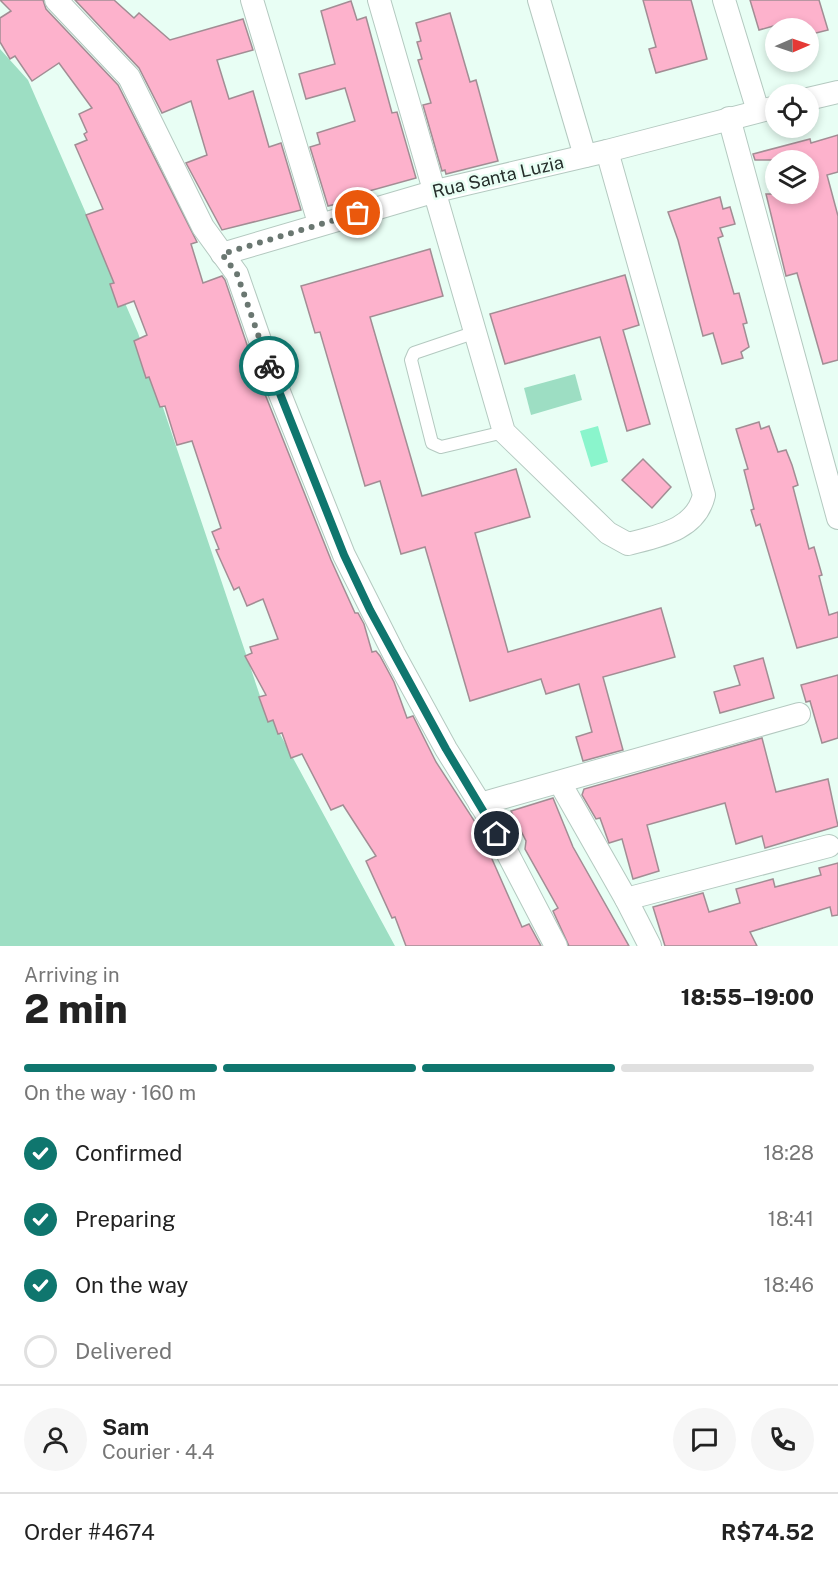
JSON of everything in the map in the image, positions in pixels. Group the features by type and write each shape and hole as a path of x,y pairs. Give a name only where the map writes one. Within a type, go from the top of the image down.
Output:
{"street":[{"path":"56,0 129,76 203,227 237,274 275,383 344,555 370,610 446,749 480,804 556,946"},
{"path":"252,0 319,223"},
{"path":"380,0 504,432 608,533 628,544 662,535 693,519 700,509 704,495 607,151"},
{"path":"539,0 585,156"},
{"path":"724,0 765,104"},
{"path":"819,96 838,92"},
{"name":"Rua Santa Luzia","path":"222,254 319,223 436,191 607,151 765,109"},
{"path":"729,118 838,518"},
{"path":"480,804 800,714"},
{"path":"560,783 650,946"},
{"path":"626,899 829,846"}],"lane":[{"path":"476,332 414,353 411,360 432,443 441,447 504,432"}],"shaded area":[{"path":"0,49 28,80 138,333 261,699 395,946 0,946"},
{"path":"575,374 582,400 531,415 524,388"},
{"path":"598,426 608,462 591,467 580,431"}],"building":[{"path":"0,0 43,0 46,9 118,85 197,242 191,244 203,283 222,276 225,280 257,374 331,560 355,613 358,613 364,624 372,652 376,651 380,656 394,682 407,718 413,716 436,762 477,825 522,927 529,924 541,946 406,946 395,917 392,918 366,861 376,856 343,805 331,810 302,754 291,758 282,733 278,734 273,720 268,722 259,697 266,695 245,656 252,653 250,647 278,639 263,599 247,606 239,587 234,590 216,550 219,549 212,532 221,528 192,441 177,445 165,406 160,407 149,377 146,378 134,341 147,335 134,301 118,307 110,284 114,283 86,215 103,209 75,145 87,140 84,134 87,132 79,114 92,108 59,63 32,81 15,56 10,59 0,42 0,18 11,11"},
{"path":"75,0 114,0 134,18 139,13 170,40 243,19 253,50 217,60 229,99 253,91 269,147 281,143 301,210 222,230 186,163 207,155 191,101 162,113 139,68"},
{"path":"643,0 691,0 707,59 656,73 649,49 656,47"},
{"path":"750,0 819,0 828,30 819,32 819,18 765,18 765,28 759,30"},
{"path":"351,1 357,20 366,17 392,113 397,112 416,178 351,196 352,200 328,206 310,147 320,144 317,133 355,121 345,88 306,99 299,74 335,64 321,11"},
{"path":"450,13 470,82 476,80 498,161 446,174 445,170 442,171 423,105 431,103 418,60 422,59 417,42 421,41 416,23"},
{"path":"838,135 838,172 827,175 838,216 838,360 823,364 797,273 786,276 768,204 819,204 819,150 768,150 810,139 811,143"},
{"path":"765,151 765,160 755,160 753,154"},
{"path":"720,197 723,209 730,207 735,224 720,228 723,236 718,238 734,294 739,293 747,323 743,324 749,347 741,352 743,358 722,364 713,333 703,336 678,240 668,212"},
{"path":"430,249 443,296 370,317 422,496 516,469 530,517 475,533 508,652 661,608 675,657 603,677 623,750 583,761 576,737 592,732 579,684 546,694 541,679 470,701 425,547 401,554 380,481 365,486 320,332 315,333 301,286"},
{"path":"625,275 639,325 623,330 650,424 627,431 600,337 505,364 490,314"},
{"path":"759,422 761,429 769,426 778,452 786,450 798,485 793,487 809,549 814,547 822,575 819,576 829,615 838,612 838,637 797,648 760,524 756,526 751,510 754,509 744,470 748,469 736,429"},
{"path":"643,459 671,487 652,508 622,480"},
{"path":"763,658 774,698 720,713 714,692 740,685 734,666"},
{"path":"838,675 838,738 822,743 810,701 806,702 801,685"},
{"path":"762,738 776,792 828,779 838,826 765,848 762,836 736,844 725,803 647,825 659,871 633,879 622,839 609,843 600,818 596,819 582,795 584,789"},
{"path":"553,798 573,847 629,946 569,946 553,911 558,908 525,849 526,841 511,811"},
{"path":"838,863 838,915 832,916 830,907 750,932 757,946 665,946 653,907 703,893 709,912 740,903 736,889 773,879 775,887 821,875 819,868"}],"way so far":[{"path":"269,366 237,274 222,254 358,213"}],"route":[{"path":"269,366 344,555 370,610 446,749 497,834"}]}
